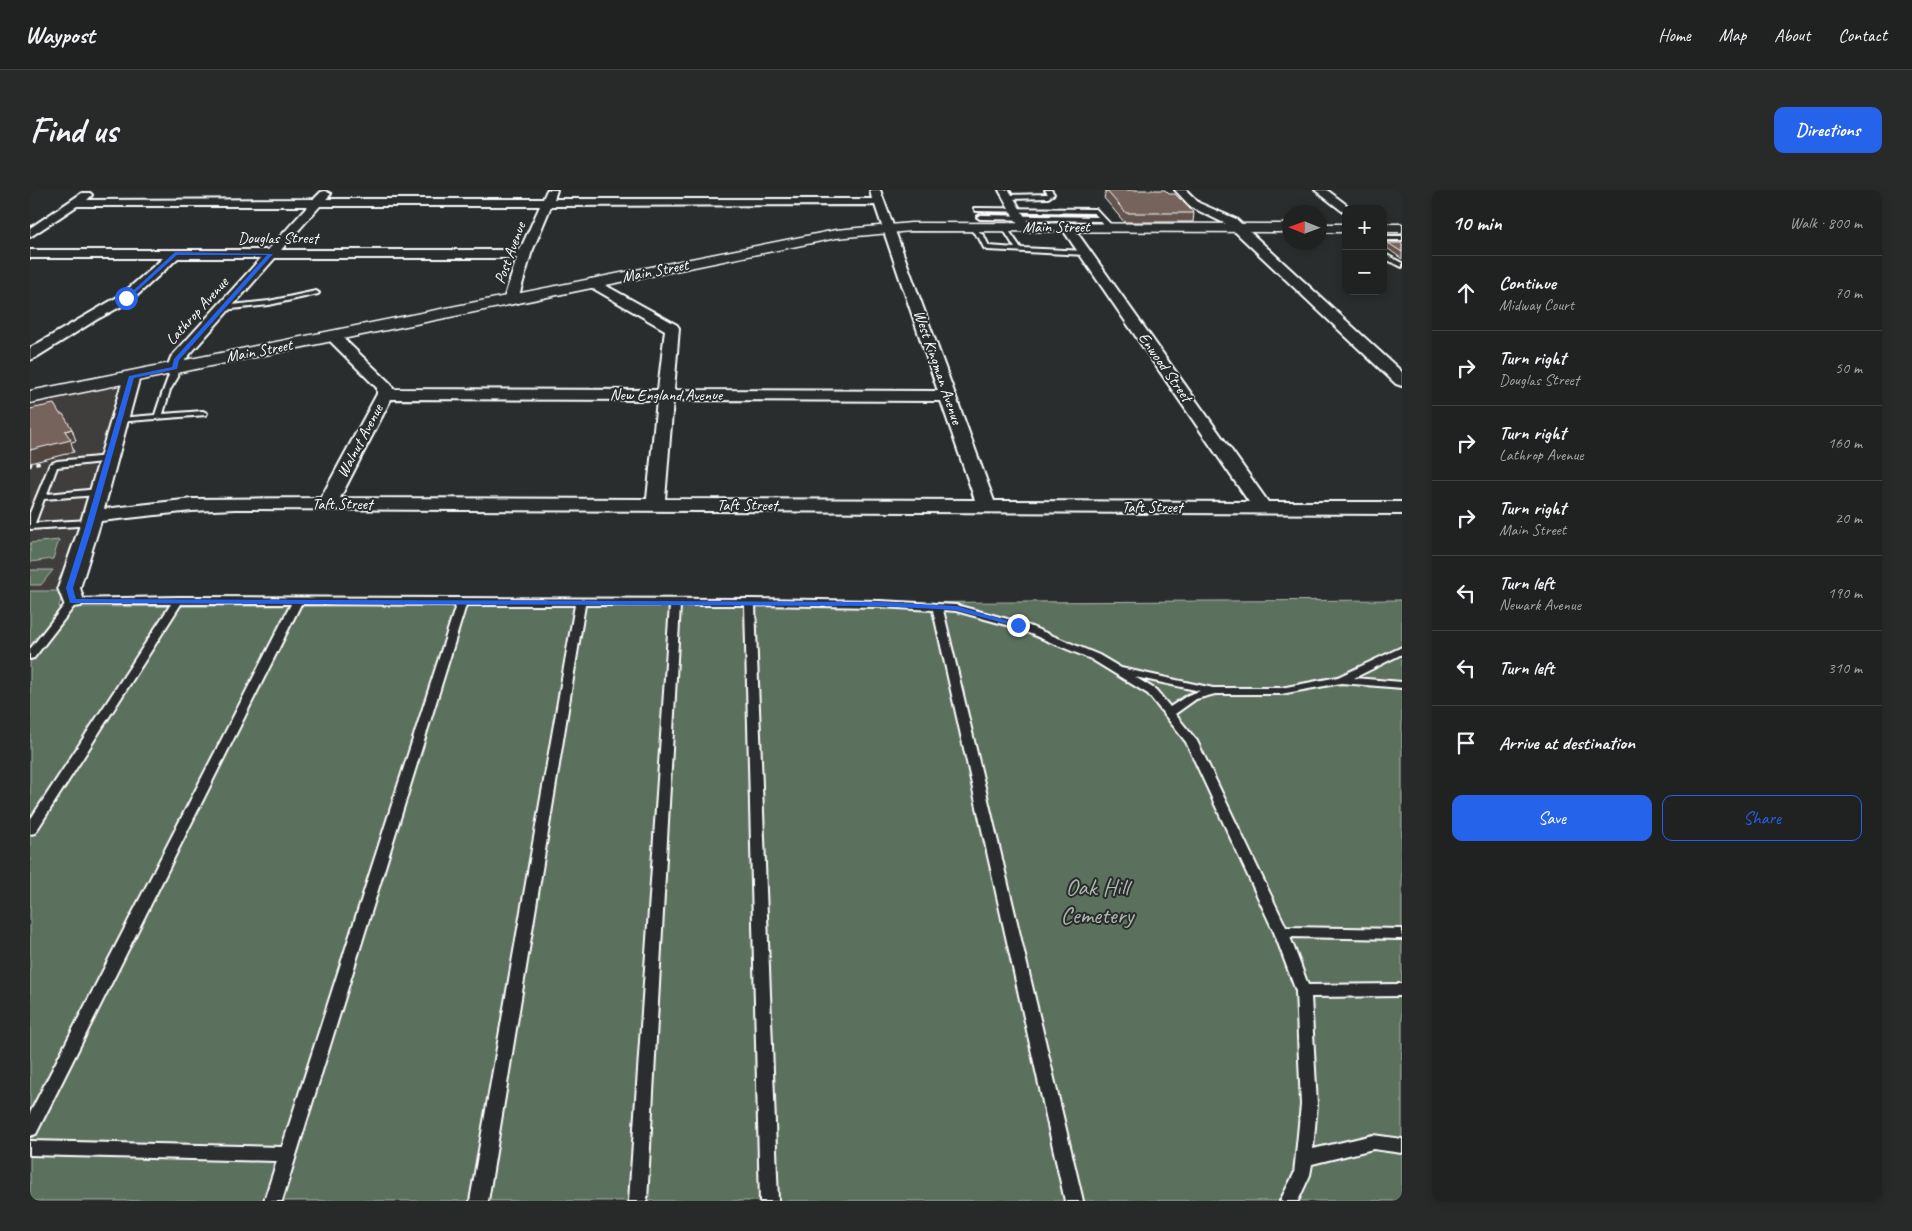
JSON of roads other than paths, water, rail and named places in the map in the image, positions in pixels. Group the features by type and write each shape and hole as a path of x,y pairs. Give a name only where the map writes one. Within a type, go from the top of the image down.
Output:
{"street":[{"path":"30,233 93,190"},
{"name":"Lathrop Avenue","path":"175,368 176,360 329,190"},
{"path":"875,190 889,228"},
{"path":"1180,190 1195,205 1223,218 1237,228 1402,381"},
{"path":"1320,190 1342,206"},
{"path":"75,203 318,202 549,196 879,202"},
{"name":"Post Avenue","path":"511,300 526,254 549,196"},
{"name":"Main Street","path":"30,397 820,237 889,228 979,224 1005,227 1012,206 1067,227 1106,223 1282,228"},
{"name":"Enwood Street","path":"1067,227 1262,507"},
{"name":"West Kingman Avenue","path":"889,228 986,506"},
{"path":"1327,228 1342,228"},
{"path":"1387,228 1402,228"},
{"path":"30,355 91,317 126,298 176,253"},
{"name":"Douglas Street","path":"30,254 526,254"},
{"path":"594,283 672,328 656,505"},
{"name":"Walnut Avenue","path":"326,504 385,394 385,387 338,342 336,336"},
{"path":"73,601 69,588 91,520 132,376"},
{"name":"New England Avenue","path":"385,394 947,396"},
{"name":"Taft Street","path":"91,520 192,505 1402,508"}],"lane":[{"path":"976,210 1012,206 1048,196 1051,194 1048,190"},
{"path":"972,202 976,210 982,237 988,248 1057,250 1086,253"},
{"path":"979,224 1012,206 1106,223"},
{"path":"1005,227 1018,250"},
{"path":"1387,238 1402,238"},
{"path":"1387,258 1402,265"},
{"path":"1390,260 1402,260"},
{"path":"223,308 269,303 316,293"},
{"path":"159,416 166,390 174,377 175,368"},
{"path":"120,420 203,413"},
{"path":"91,520 30,525 55,465 108,459"},
{"path":"41,497 98,492"},
{"path":"30,830 179,600"},
{"path":"30,656 73,601 179,600 580,603 750,602 880,604 956,608 1018,625 1095,657 1152,692 1191,741 1281,932 1303,991 1308,1105 1302,1175 1293,1199"},
{"path":"30,1129 298,601"},
{"path":"273,1201 462,602"},
{"path":"750,602 769,1201"},
{"path":"479,1201 580,603"},
{"path":"638,1201 675,603"},
{"path":"937,607 1074,1201"},
{"path":"1341,680 1402,650"},
{"path":"1112,668 1213,691 1281,691 1341,680 1402,685"},
{"path":"1169,713 1192,697 1213,691"},
{"path":"1281,932 1402,934"},
{"path":"1303,991 1402,990"},
{"path":"1304,1158 1373,1142 1402,1146"},
{"path":"30,1148 288,1154"}],"park label":[{"name":"Oak Hill Cemetery","path":"1097,901"}]}
